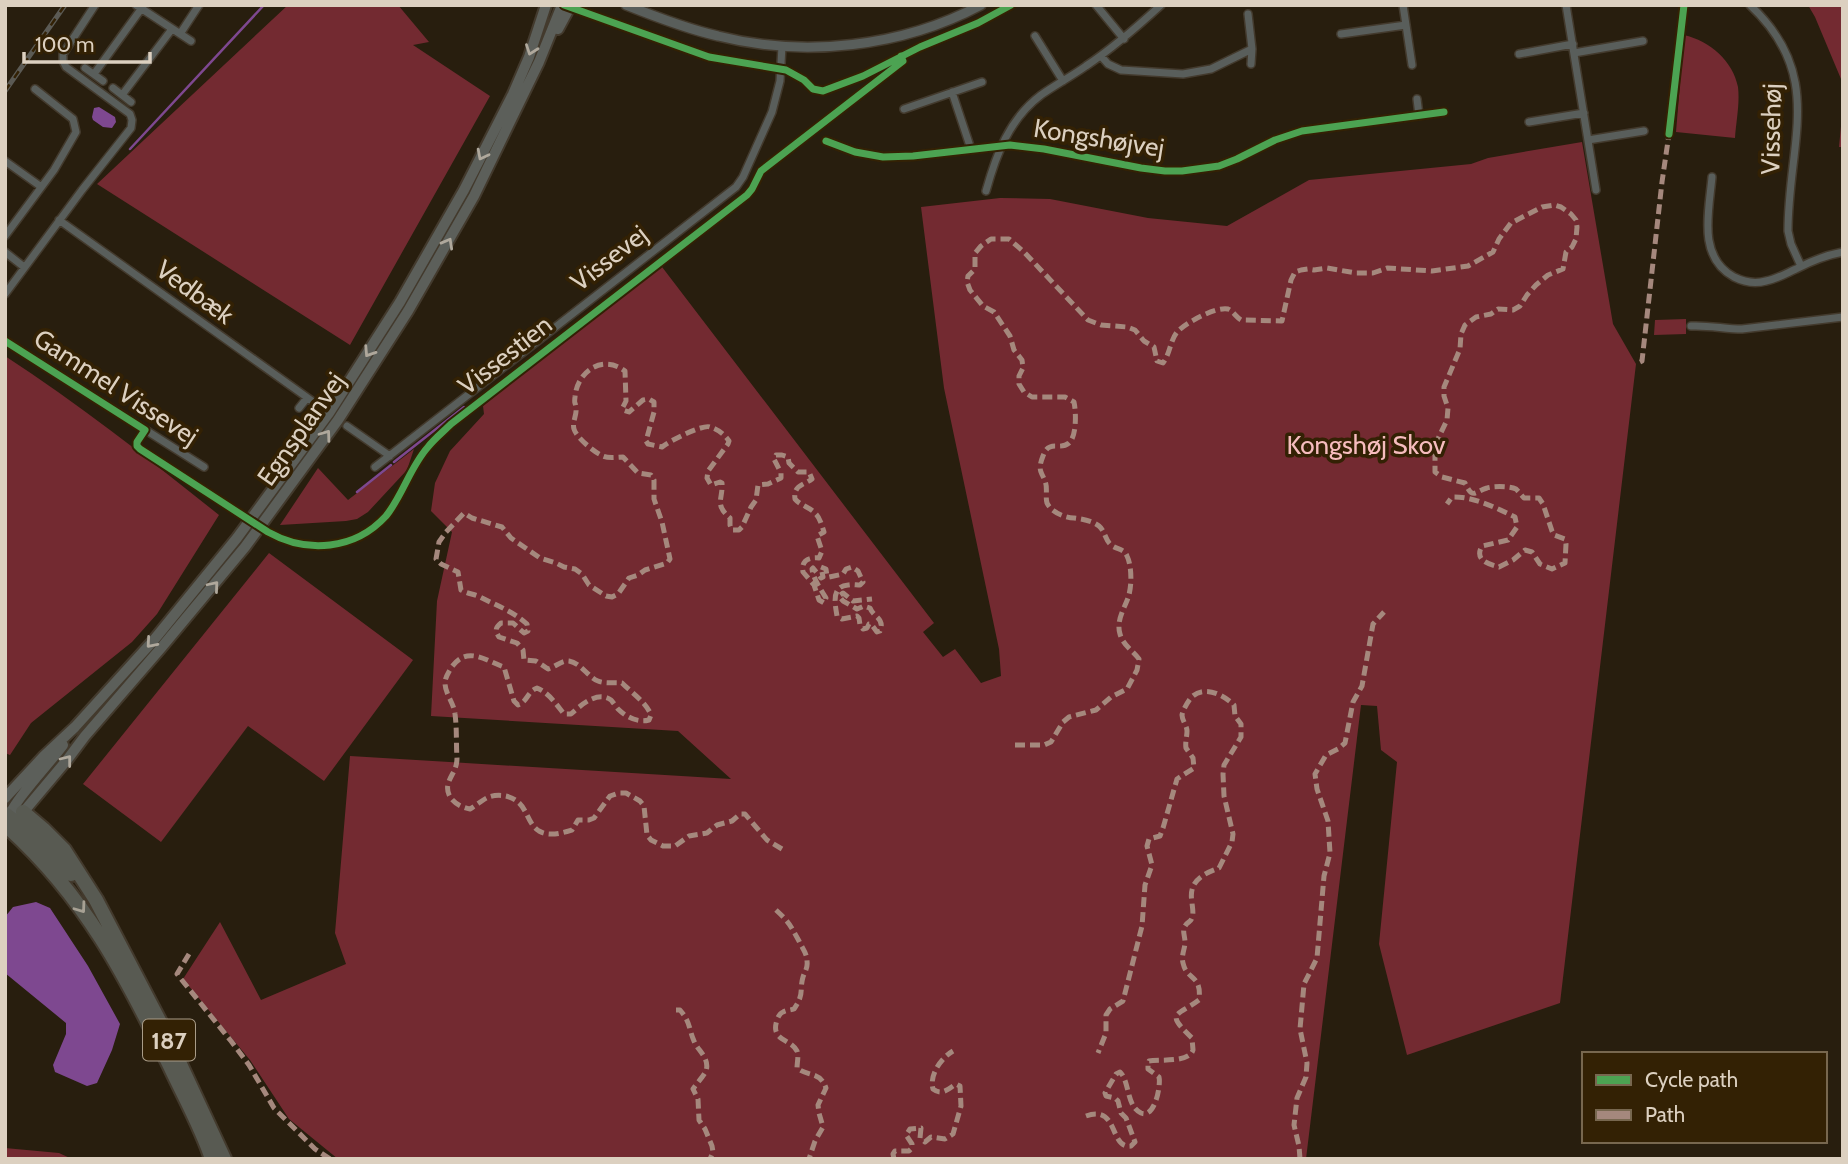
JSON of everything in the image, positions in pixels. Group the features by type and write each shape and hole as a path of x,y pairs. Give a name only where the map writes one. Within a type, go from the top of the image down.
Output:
{"highway":[{"name":"187","path":"9,813 43,829 64,850 96,900 166,1034 224,1159"},
{"name":"187","path":"9,813 27,845 65,886 105,943 156,1038 212,1159"}],"main road":[{"name":"Egnsplanvej","path":"9,813 44,756 75,727 153,641 237,538 329,413 400,302 464,190 513,94 529,57 546,5"},
{"name":"Egnsplanvej","path":"9,813 68,760 85,736 161,649 245,547 338,420 401,322 487,171 539,62 562,5"},
{"path":"539,62 571,5"}],"street":[{"path":"5,294 131,128 130,114 66,67 63,61 63,54 95,5"},
{"path":"180,34 199,5"},
{"path":"626,5 717,36 782,46 845,45 897,36 952,18 981,5"},
{"path":"1096,5 1124,39"},
{"name":"Kongshøjvej","path":"986,191 1001,145 1028,107 1124,39 1161,5"},
{"path":"1403,5 1412,65"},
{"path":"1566,5 1596,190"},
{"name":"Vissehøj","path":"1750,5 1774,30 1795,76 1798,111 1788,231 1801,267"},
{"path":"94,74 140,6 191,41"},
{"path":"1248,14 1251,64"},
{"path":"1341,34 1406,24"},
{"path":"122,95 172,29"},
{"name":"Kongshøjvej","path":"1035,36 1063,81"},
{"path":"1519,54 1643,41"},
{"name":"Vissevej","path":"375,467 736,187 772,112 780,82 782,46"},
{"path":"1101,56 1108,64 1121,70 1183,74 1210,69 1252,49"},
{"path":"85,68 103,81"},
{"path":"904,108 982,82"},
{"path":"5,236 54,170 76,132 73,119 35,89"},
{"path":"113,89 131,102"},
{"path":"952,92 971,149"},
{"path":"1417,99 1419,115"},
{"name":"Kongshøjvej","path":"826,141 855,152 883,157 1001,145 1044,149 1165,171 1219,166 1301,131 1444,112"},
{"path":"1529,122 1584,113"},
{"path":"1588,140 1644,131"},
{"path":"5,161 40,186"},
{"path":"1712,177 1707,236 1718,264 1728,273 1737,278 1766,282 1828,255 1843,252"},
{"name":"Vedbæk","path":"59,220 319,406"},
{"path":"5,252 24,267"},
{"path":"1691,326 1742,329 1843,317"},
{"name":"Gammel Vissevej","path":"5,341 204,467"},
{"path":"299,408 307,398"},
{"path":"347,426 390,456"}],"green space":[{"path":"288,5 398,5 429,42 413,45 490,96 350,345 97,184"},
{"path":"1808,5 1843,5 1843,147 1839,147 1841,79"},
{"path":"1684,35 1711,47 1731,69 1738,87 1735,138 1676,132"},
{"name":"Kongshøj Skov","path":"1582,142 1613,324 1636,364 1560,1003 1407,1055 1379,944 1397,762 1381,750 1377,706 1361,705 1306,1159 338,1159 289,1119 250,1060 183,979 220,922 261,1000 346,964 335,933 350,756 731,779 678,731 431,716 437,601 452,532 431,511 435,483 450,451 484,414 483,406 659,263 934,623 923,632 943,657 955,649 981,683 1001,676 999,649 944,388 921,207 1000,198 1050,199 1148,218 1227,226 1309,180 1471,164 1488,158"},
{"path":"1686,319 1686,334 1654,335 1655,320"},
{"path":"5,356 141,453 219,515 157,614 132,642 31,723 10,755 5,753"},
{"path":"414,449 407,470 368,512 357,519 280,525 318,468 348,500"},
{"path":"269,553 413,660 324,781 248,726 161,842 83,784"},
{"path":"5,1148 59,1153 72,1159 5,1159"}],"shaded area":[{"path":"99,107 115,117 116,122 112,128 103,127 93,120 94,108"},
{"path":"36,902 50,908 88,966 120,1024 97,1083 87,1086 55,1072 53,1065 66,1034 66,1023 5,973 5,917 13,907"}],"waterway":[{"path":"130,149 264,5"},
{"path":"394,462 464,407"},
{"path":"357,492 391,465"}],"railway":[{"path":"5,91 65,5"}],"marked path":[{"path":"1640,362 1669,134"},
{"path":"1015,745 1044,745 1051,742 1069,717 1096,710 1111,697 1127,689 1137,670 1139,659 1123,641 1119,629 1131,583 1126,553 1110,544 1097,524 1063,516 1047,503 1045,481 1040,470 1041,462 1048,448 1065,445 1072,440 1075,423 1074,402 1065,397 1032,397 1024,392 1019,384 1022,360 1014,350 1010,336 994,312 983,306 970,290 967,282 968,276 975,269 975,253 991,239 1009,239 1088,320 1101,325 1135,330 1144,341 1154,347 1157,361 1163,363 1177,332 1209,313 1228,309 1241,320 1282,321 1295,272 1327,268 1356,273 1373,273 1387,268 1432,271 1468,266 1493,252 1511,223 1542,207 1561,207 1576,220 1577,227 1576,239 1566,252 1563,269 1548,275 1536,285 1520,306 1513,310 1498,309 1491,314 1476,317 1465,325 1460,349 1444,387 1447,420 1435,445 1435,472 1442,477 1465,483 1472,493 1490,487 1506,487 1516,489 1524,498 1539,498 1554,535 1565,539 1565,563 1552,569 1540,564 1532,552 1525,550 1499,567 1487,563 1480,555 1482,546 1508,540 1517,527 1515,517 1468,498 1452,497 1447,504"},
{"path":"782,849 767,840 745,814 717,825 707,833 689,836 675,846 663,846 647,835 644,806 626,793 610,796 594,818 578,820 572,830 551,834 543,833 534,827 523,807 506,796 489,797 470,809 453,801 448,794 448,784 457,762 456,720 445,683 451,668 463,657 476,656 504,667 514,701 518,705 537,688 549,696 564,714 571,714 589,700 606,697 632,719 649,720 651,715 622,683 598,681 569,661 548,669 536,661 524,660 523,650 517,643 499,637 496,629 501,623 513,623 524,633 528,631 527,624 506,610 461,590 458,572 436,559 439,542 464,513 502,527 511,538 540,558 575,569 589,585 612,597 618,594 629,578 667,563 670,559 654,499 654,480 651,475 638,473 623,457 606,457 598,453 590,448 574,429 575,397 581,380 593,368 608,364 625,371 626,401 623,410 629,412 643,400 654,402 646,441 648,444 662,447 706,427 716,429 729,441 708,471 707,478 711,485 722,483 720,502 730,518 732,530 742,527 756,500 758,485 781,478 774,459 776,455 788,457 789,463 798,472 809,472 812,479 797,488 795,499 816,514 824,532 817,536 822,551 819,558 806,560 803,572 814,585 819,600 824,603 826,598 813,568 821,578 821,567 826,569 829,577 843,574 846,569 852,567 858,571 863,582 860,585 843,586 837,592 837,616 842,619 857,616 863,629 871,624 877,632 880,631 881,623 870,608 864,606 857,609 839,596 843,593 853,601 872,599"},
{"path":"1300,1159 1294,1125 1297,1098 1306,1077 1307,1063 1300,1029 1304,984 1317,958 1324,876 1330,853 1328,821 1315,774 1326,755 1345,743 1353,702 1362,686 1373,624 1384,612"},
{"path":"1086,1116 1104,1116 1119,1141 1131,1146 1135,1142 1118,1101 1105,1093 1116,1074 1120,1072 1123,1076 1136,1110 1146,1114 1156,1100 1159,1081 1159,1077 1148,1069 1149,1061 1180,1059 1193,1050 1192,1038 1176,1019 1199,1000 1198,986 1183,963 1184,930 1193,916 1192,889 1198,879 1219,868 1232,842 1223,774 1224,765 1241,737 1241,724 1235,716 1234,705 1212,692 1195,694 1183,713 1187,731 1186,748 1193,758 1194,768 1177,779 1160,836 1149,839 1147,846 1152,865 1145,885 1142,926 1123,1001 1106,1015 1106,1033 1098,1053"},
{"path":"776,910 791,928 807,958 799,999 794,1009 779,1015 776,1032 797,1051 797,1068 820,1079 826,1088 818,1105 823,1127 809,1159"},
{"path":"189,954 177,974 249,1065 274,1108 315,1149 330,1159"},
{"path":"676,1010 680,1010 686,1018 707,1066 693,1089 698,1099 699,1120 712,1146 710,1159"},
{"path":"894,1159 895,1151 909,1151 912,1148 906,1135 910,1129 921,1128 920,1138 925,1142 931,1137 945,1139 953,1134 961,1106 960,1086 956,1084 939,1092 933,1089 932,1084 937,1067 953,1051"}],"cycle path":[{"path":"564,5 709,57 786,70 804,80 813,89 823,91 863,76 1011,5"},
{"path":"1669,134 1684,5"},
{"name":"Vissestien","path":"5,341 145,430 137,442 140,449 268,532 299,544 314,546 345,542 360,536 386,516 422,455 451,424 747,195 761,171 903,61 901,56"},
{"path":"826,141 855,152 883,157 1010,145 1141,168 1182,171 1219,166 1275,140 1302,131 1444,112"}]}
